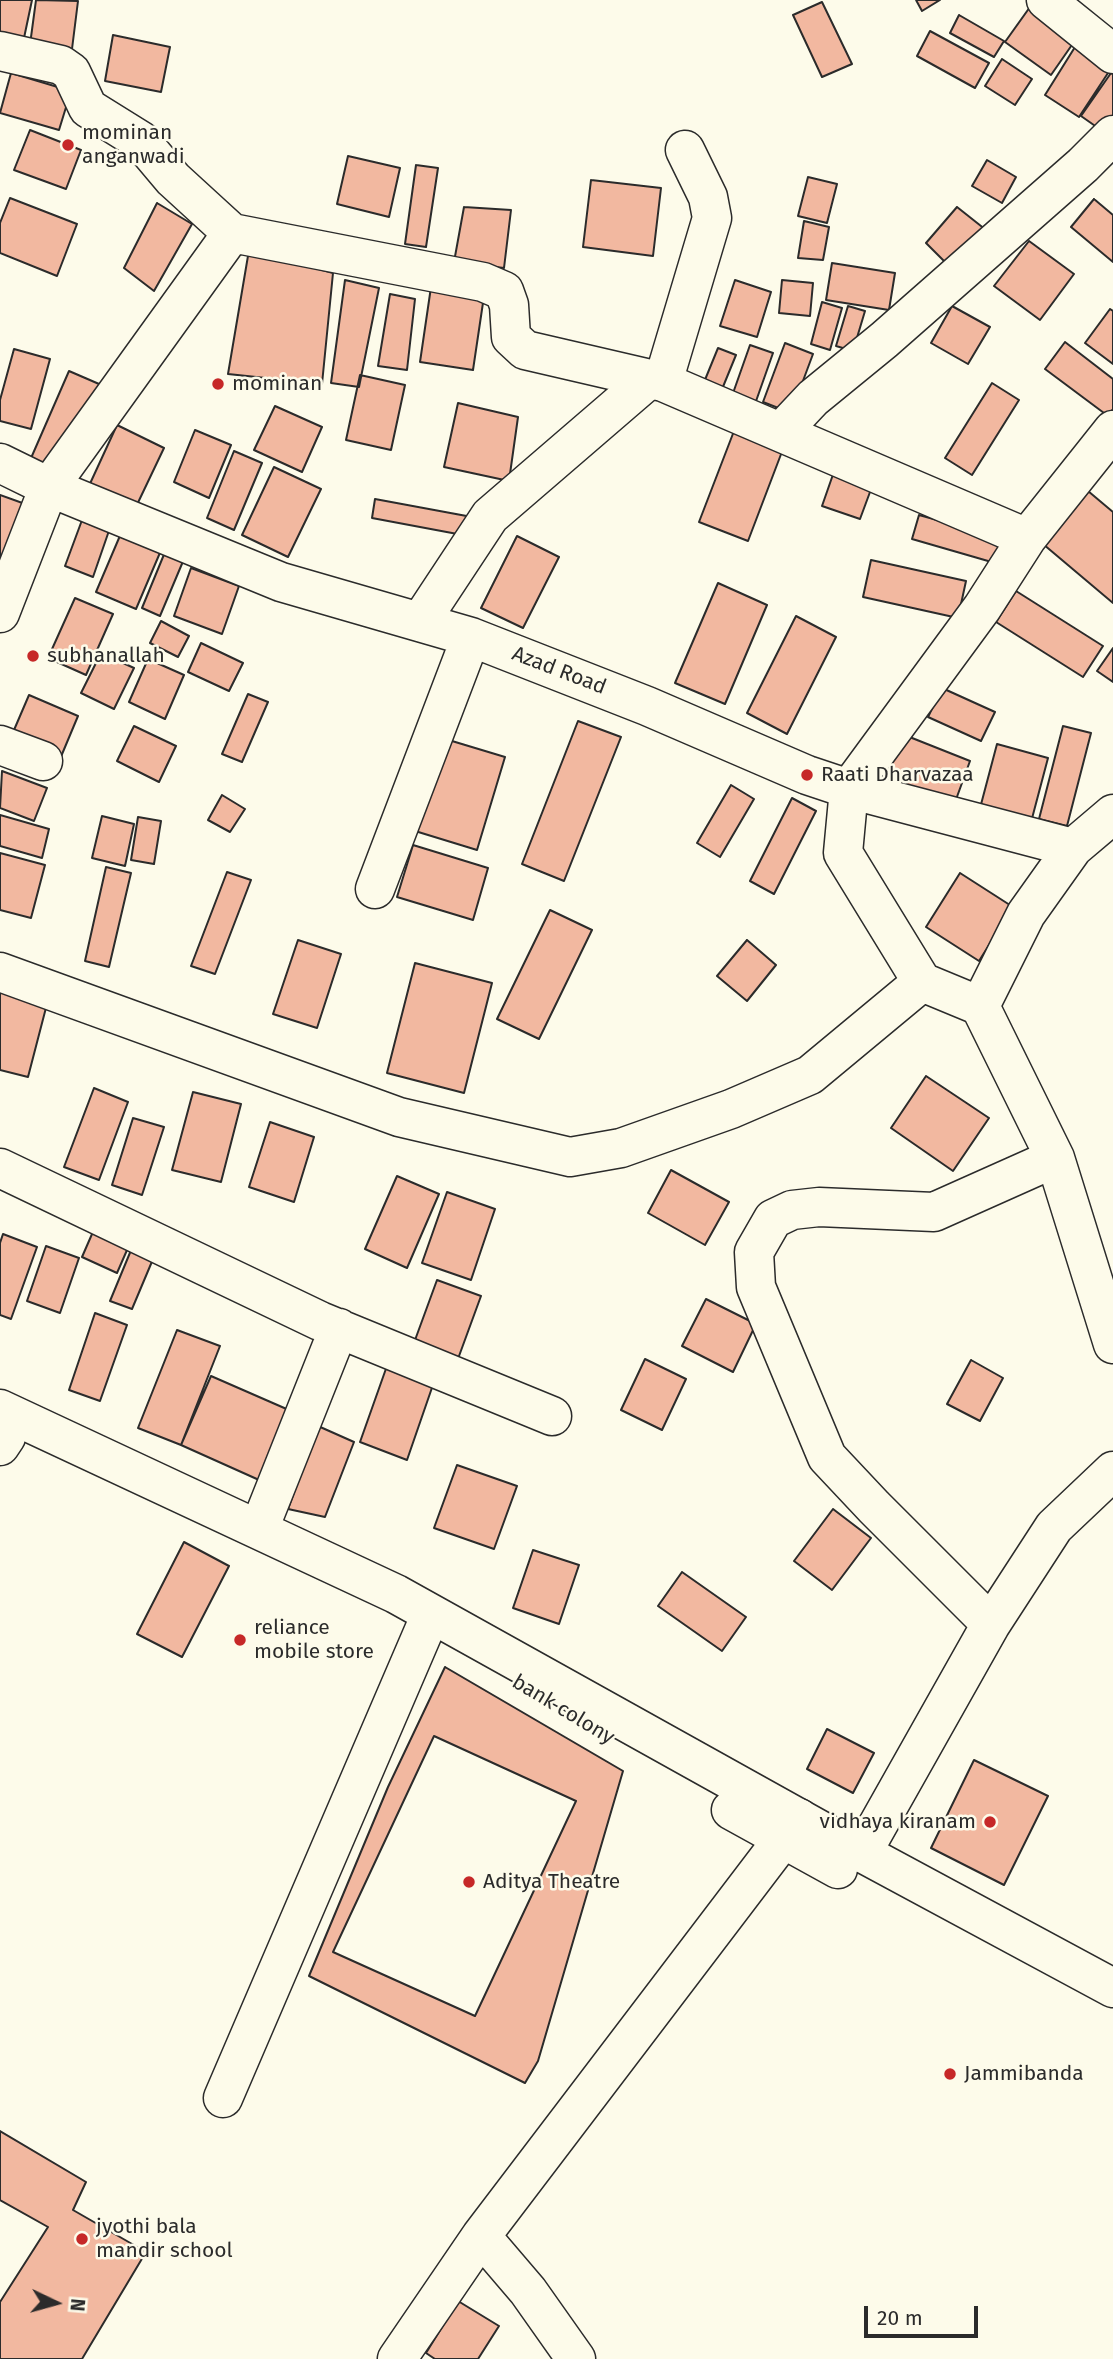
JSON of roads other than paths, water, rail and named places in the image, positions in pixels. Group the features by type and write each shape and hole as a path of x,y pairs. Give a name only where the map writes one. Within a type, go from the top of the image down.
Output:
{"street":[{"path":"1046,0 1113,54"},
{"path":"0,51 61,65 71,72 88,108 141,141 173,179 232,233 484,282 504,291 509,305 511,337 525,350 656,380 1027,538"},
{"path":"781,432 813,398 884,340 1083,165 1113,135"},
{"path":"420,622 490,516 656,380 712,218 708,197 685,150"},
{"path":"0,613 49,487 232,233"},
{"path":"1113,430 1027,538 982,608 849,789 842,853 922,982 980,1006 1055,1158 1113,1344"},
{"name":"Azad Road","path":"0,463 49,487 281,582 471,637 647,706 807,775 849,789 1073,848"},
{"path":"375,889 471,637"},
{"path":"0,746 43,761"},
{"path":"980,1006 1026,914 1073,848 1113,814"},
{"path":"0,972 399,1118 570,1157 621,1149 731,1109 810,1075 922,982"},
{"path":"991,1624 827,1457 756,1287 754,1252 773,1219 792,1210 819,1207 934,1212 1055,1158"},
{"path":"0,1168 339,1328 552,1416"},
{"path":"259,1529 339,1328"},
{"path":"1,1431 259,1529 396,1594 791,1829 862,1853 1113,1988"},
{"name":"bank colony","path":"1,1431 425,1628 791,1829 1113,2012"},
{"path":"862,1853 991,1624 1054,1527 1113,1471"},
{"path":"223,2098 425,1628"},
{"path":"397,2359 481,2236 791,1829"},
{"path":"481,2236 528,2291 576,2359"}],"place":[{"name":"mominan anganwadi","path":"68,145"},
{"name":"mominan","path":"218,384"},
{"name":"subhanallah","path":"33,656"},
{"name":"Raati Dharvazaa","path":"807,775"},
{"name":"reliance mobile store","path":"240,1640"},
{"name":"vidhaya kiranam","path":"990,1822"},
{"name":"Aditya Theatre","path":"469,1882"},
{"name":"Jammibanda","path":"950,2074"},
{"name":"jyothi bala mandir school","path":"82,2239"}]}
